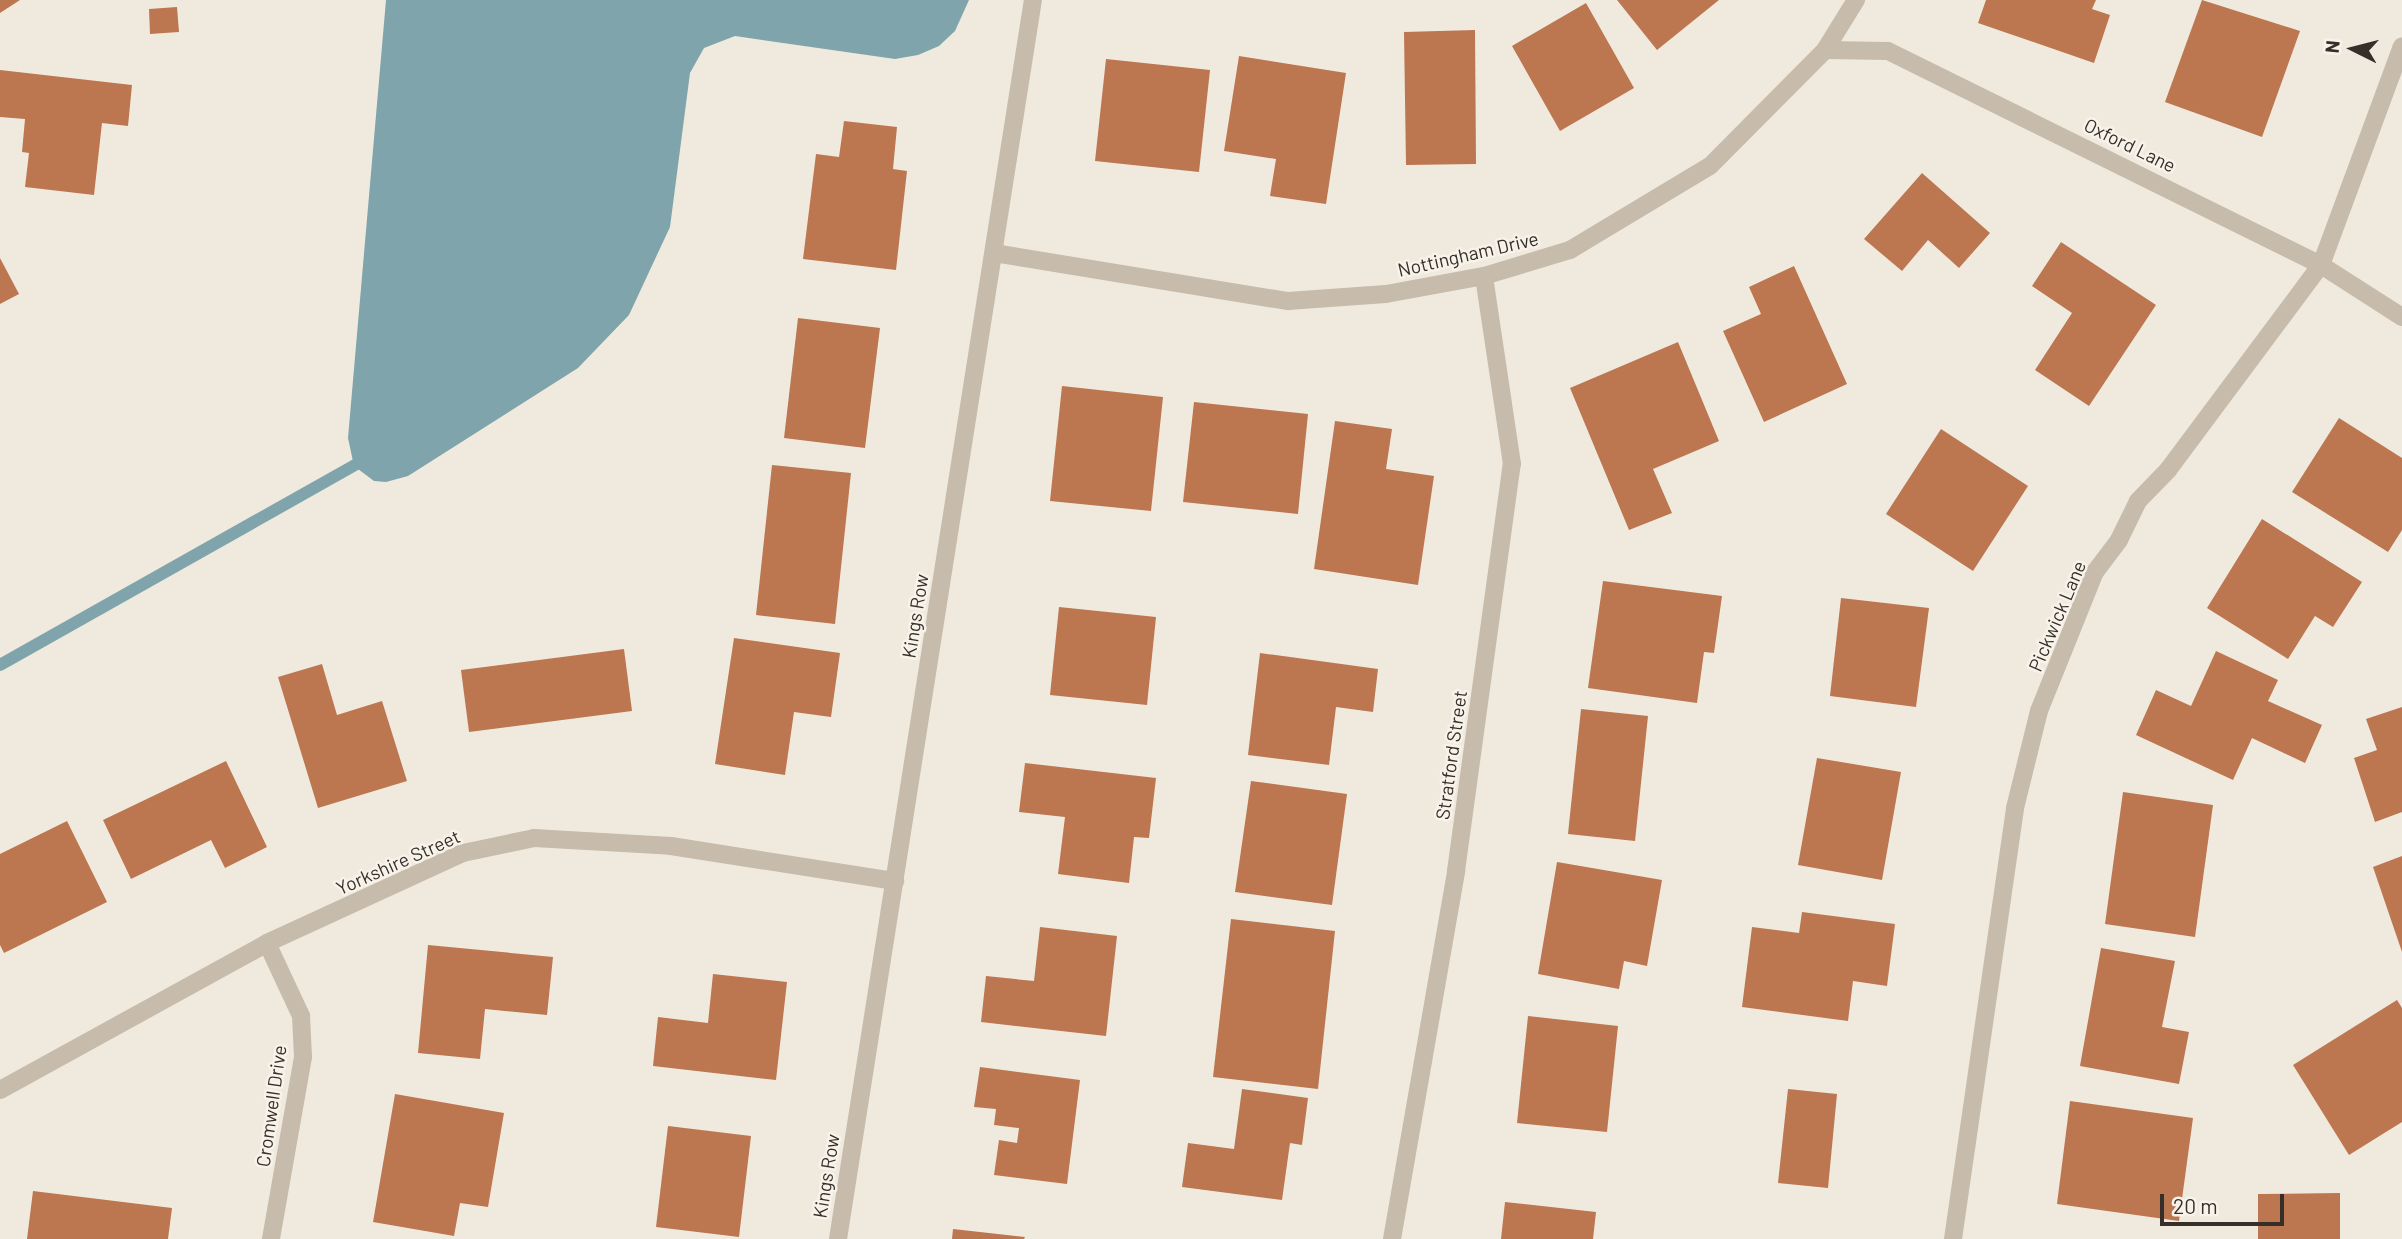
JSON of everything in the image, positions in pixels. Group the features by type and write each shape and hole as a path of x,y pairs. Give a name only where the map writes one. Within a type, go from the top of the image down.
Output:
{"street":[{"name":"Kings Row","path":"838,1239 1033,0"},
{"name":"Nottingham Drive","path":"994,253 1288,302 1386,294 1484,276 1570,250 1710,166 1825,50 1856,0"},
{"name":"Pickwick Lane","path":"1953,1239 2015,808 2039,711 2095,572 2119,540 2138,501 2168,470 2321,265 2402,46"},
{"name":"Oxford Lane","path":"1825,50 1888,51 2321,265 2402,317"},
{"name":"Stratford Street","path":"1392,1239 1456,871 1513,464 1484,276"},
{"name":"Yorkshire Street","path":"0,1090 267,943 463,853 534,838 671,846 895,881"},
{"name":"Cromwell Drive","path":"267,943 301,1016 303,1057 271,1239"}],"water":[{"path":"386,0 969,0 955,31 939,46 918,55 895,59 735,36 704,48 690,73 670,227 629,315 578,368 408,476 386,482 374,481 354,466 348,438"}],"building":[{"path":"0,0 20,0 0,13"},
{"path":"1617,0 1719,0 1657,50"},
{"path":"1986,0 2096,0 2092,9 2110,15 2094,63 1978,23"},
{"path":"2202,0 2300,31 2262,137 2165,102"},
{"path":"1586,3 1634,88 1560,131 1512,46"},
{"path":"177,7 179,32 150,34 149,9"},
{"path":"1475,30 1476,164 1406,165 1404,32"},
{"path":"1239,56 1346,73 1326,204 1270,196 1276,159 1224,151"},
{"path":"1106,59 1210,70 1199,172 1095,161"},
{"path":"0,70 132,85 128,126 102,123 94,195 25,187 29,153 22,152 25,119 0,117"},
{"path":"844,121 897,127 893,169 907,171 896,270 803,259 816,154 839,157"},
{"path":"1922,173 1990,233 1959,268 1928,240 1902,271 1864,239"},
{"path":"2061,242 2156,305 2089,406 2035,370 2072,313 2032,286"},
{"path":"0,258 19,294 0,304"},
{"path":"1794,266 1847,384 1764,422 1723,331 1761,314 1749,287"},
{"path":"798,318 880,328 865,448 784,438"},
{"path":"1678,342 1719,441 1653,469 1672,513 1629,530 1570,388"},
{"path":"1062,386 1163,397 1151,511 1050,501"},
{"path":"1194,402 1308,414 1298,514 1183,502"},
{"path":"2339,418 2402,458 2402,530 2388,552 2292,492"},
{"path":"1335,421 1392,429 1386,469 1434,476 1418,585 1314,569"},
{"path":"1941,429 2028,486 1973,571 1886,514"},
{"path":"772,465 851,473 835,624 756,615"},
{"path":"2262,519 2362,582 2333,627 2315,616 2288,659 2207,608"},
{"path":"1603,581 1722,596 1714,653 1704,652 1697,703 1588,688"},
{"path":"1841,598 1929,608 1916,707 1830,696"},
{"path":"1059,607 1156,617 1147,705 1050,695"},
{"path":"734,638 840,653 831,717 794,712 785,775 715,764"},
{"path":"624,649 632,711 469,732 461,670"},
{"path":"2216,651 2278,680 2268,701 2322,725 2305,763 2252,738 2233,780 2136,735 2156,690 2191,706"},
{"path":"1260,653 1378,669 1373,712 1336,707 1329,765 1248,755"},
{"path":"322,664 337,715 382,701 407,781 318,808 278,677"},
{"path":"2402,707 2402,812 2375,822 2354,758 2377,750 2366,719"},
{"path":"1581,709 1648,716 1635,841 1568,834"},
{"path":"1817,758 1901,772 1882,880 1798,865"},
{"path":"226,761 267,847 225,868 211,840 131,879 103,820"},
{"path":"1025,763 1156,778 1149,838 1134,837 1129,883 1058,874 1065,817 1019,812"},
{"path":"1251,781 1347,794 1332,905 1235,892"},
{"path":"2123,792 2213,805 2195,937 2105,924"},
{"path":"67,821 107,902 4,953 0,945 0,854"},
{"path":"2402,856 2402,952 2373,867"},
{"path":"1557,862 1662,880 1647,966 1624,961 1619,989 1538,974"},
{"path":"1802,912 1895,924 1887,986 1853,981 1848,1021 1742,1007 1752,927 1799,933"},
{"path":"1231,919 1335,931 1318,1089 1213,1077"},
{"path":"1040,927 1117,936 1106,1036 981,1022 986,976 1034,981"},
{"path":"428,945 553,957 547,1015 485,1009 480,1059 418,1053"},
{"path":"2101,948 2175,961 2162,1027 2189,1032 2179,1084 2080,1066"},
{"path":"713,974 787,982 776,1080 653,1066 658,1017 708,1023"},
{"path":"2397,1000 2402,1008 2402,1122 2349,1155 2293,1065"},
{"path":"1528,1016 1618,1026 1607,1132 1517,1123"},
{"path":"980,1067 1080,1080 1067,1184 994,1175 999,1140 1017,1143 1019,1128 994,1125 996,1109 974,1107"},
{"path":"1242,1089 1308,1098 1302,1145 1290,1143 1282,1200 1182,1187 1188,1143 1234,1149"},
{"path":"1788,1089 1837,1094 1828,1188 1778,1183"},
{"path":"395,1094 504,1113 488,1207 460,1203 454,1236 373,1222"},
{"path":"2070,1101 2193,1118 2179,1221 2057,1204"},
{"path":"668,1126 751,1136 739,1237 656,1227"},
{"path":"33,1191 172,1208 168,1239 27,1239"},
{"path":"2340,1193 2340,1239 2258,1239 2258,1194"},
{"path":"1505,1202 1596,1212 1593,1239 1501,1239"},
{"path":"953,1229 1025,1237 952,1239"}],"waterway":[{"path":"0,665 369,457"}]}
